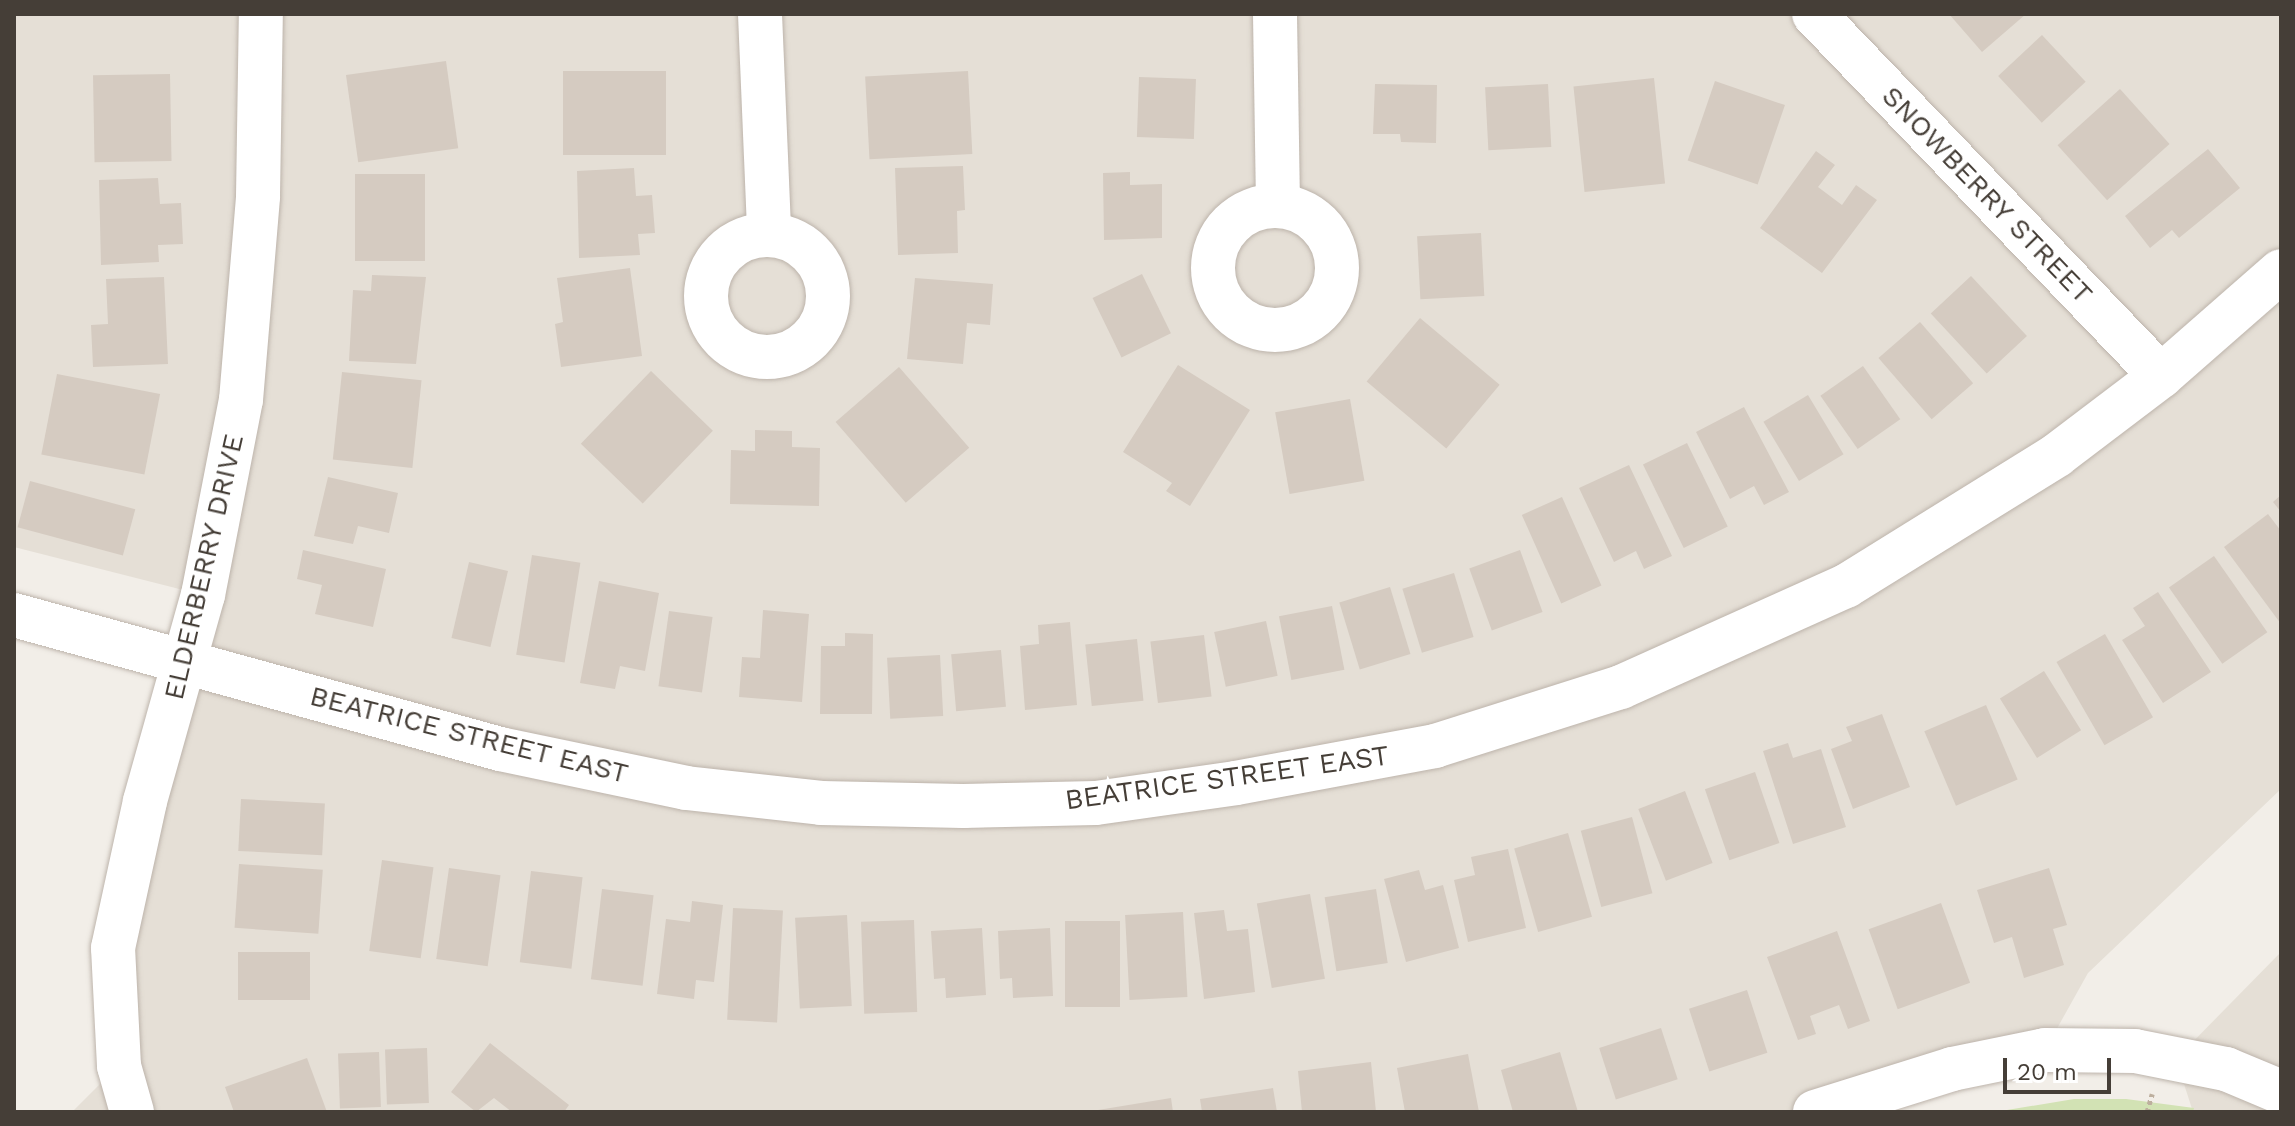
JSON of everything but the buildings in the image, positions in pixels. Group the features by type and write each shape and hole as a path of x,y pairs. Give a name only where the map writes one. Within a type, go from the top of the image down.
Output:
{"street":[{"name":"ELDERBERRY DRIVE","path":"132,1112 119,1066 113,948 145,801 186,661 241,400 258,196 261,14"},
{"path":"760,14 769,232"},
{"path":"1275,14 1278,205"},
{"name":"SNOWBERRY STREET","path":"1814,14 2161,376"},
{"name":"BEATRICE STREET EAST","path":"14,615 500,749 686,788 821,803 963,806 1096,803 1189,789 1435,746 1621,687 1846,586 1913,548 2057,455 2161,376 2281,271"},
{"path":"1815,1112 1952,1069 2045,1050 2135,1051 2226,1069 2281,1092"}],"shaded area":[{"path":"14,14 2281,14 2281,789 2088,973 2045,1050 1815,1112 72,1112 118,1066 113,948 203,595 14,547"},
{"path":"2281,952 2281,1112 2193,1112 2176,1059"}],"green space":[{"path":"2074,1099 2126,1099 2194,1108 2193,1112 1995,1112"}]}
